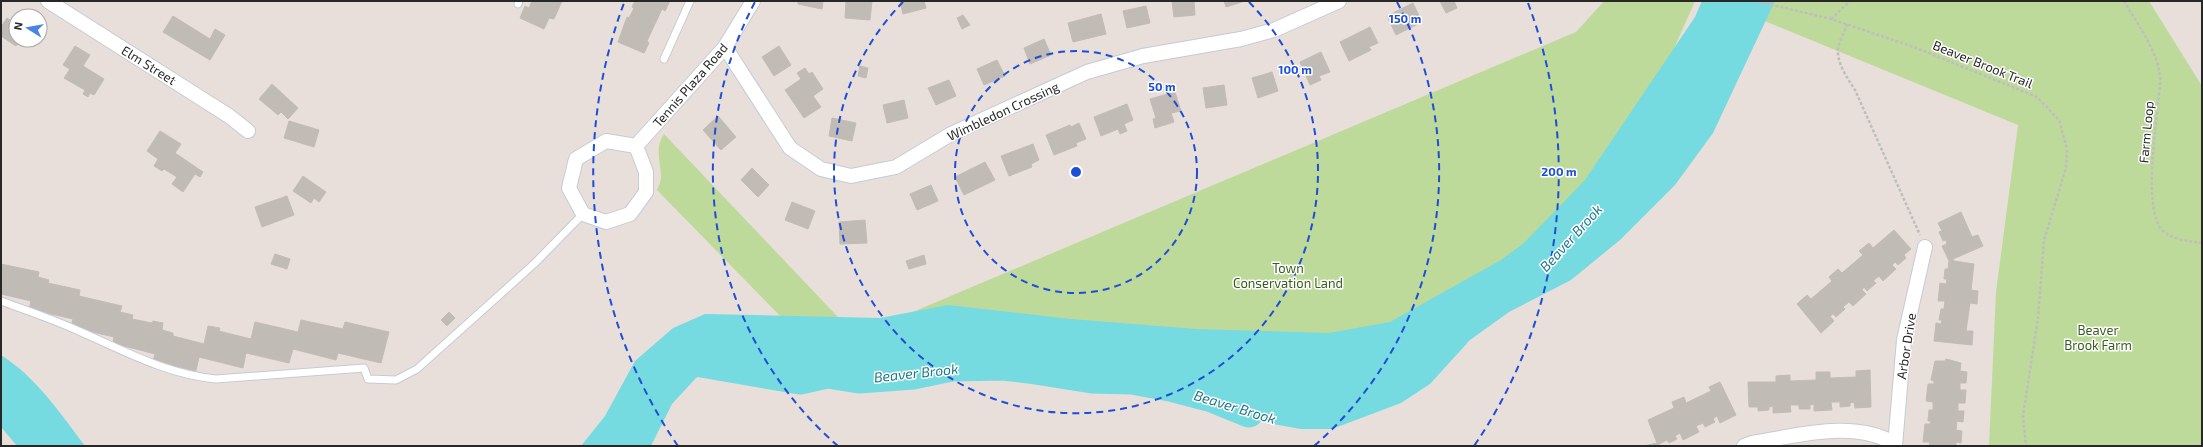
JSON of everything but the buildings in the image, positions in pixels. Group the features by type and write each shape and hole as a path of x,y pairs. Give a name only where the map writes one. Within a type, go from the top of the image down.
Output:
{"street":[{"name":"Elm Street","path":"48,1 229,116 248,131"},
{"name":"Tennis Plaza Road","path":"636,146 725,47 753,1"},
{"name":"Wimbledon Crossing","path":"725,47 790,148 821,169 851,176 896,167 951,134 1087,72 1143,56 1241,39 1274,30 1339,1"},
{"path":"606,141 636,146 646,172 646,192 630,214 606,222 583,214 568,188 576,159 606,141"},
{"name":"Arbor Drive","path":"1895,445 1904,340 1925,246"},
{"path":"1744,446 1752,443 1824,432 1870,433 1895,445"}],"lane":[{"path":"664,59 690,1"},
{"path":"1,301 56,321 168,370 194,376 216,379 364,368 368,379 396,380 417,369 535,263 583,214"}],"path":[{"name":"Beaver Brook Trail","path":"1756,1 1831,19 1914,47 2037,97 2058,120 2067,149 2066,168 2044,240 2038,318 2022,416 2026,446"},
{"path":"1831,19 1850,1"},
{"name":"Farm Loop","path":"2124,1 2146,38 2161,78 2152,164 2152,201 2156,219 2163,230 2178,239 2202,243"},
{"path":"1847,24 1838,51 1842,66 1847,78 1856,90 1925,246"}],"green space":[{"name":"Town Conservation Land","path":"1604,1 1695,1 1624,162 1506,282 1314,390 1098,348 826,363 657,190 661,178 659,145 664,134 856,336 1576,32"},
{"name":"Beaver Brook Farm","path":"1716,1 2149,1 2202,86 2202,446 1989,446 1996,292 2018,125"}],"water":[{"path":"1702,1 1775,1 1713,133 1675,185 1620,240 1571,280 1509,312 1470,340 1430,384 1401,403 1332,429 1301,429 1256,421 1220,404 1204,392 1154,371 1079,364 1057,368 1042,365 950,374 810,367 758,360 723,363 696,378 672,404 651,446 581,446 605,416 635,361 673,328 705,314 880,318 948,305 1071,319 1196,329 1329,333 1390,322 1501,260 1524,243 1585,180 1695,17"},
{"path":"1,355 26,374 37,385 85,446 17,446 1,427"}],"waterway":[{"name":"Beaver Brook","path":"680,362 684,360 800,380 827,374 859,379 913,375 951,367 1003,366 1092,379 1132,380 1170,387 1212,398 1249,413"}]}
